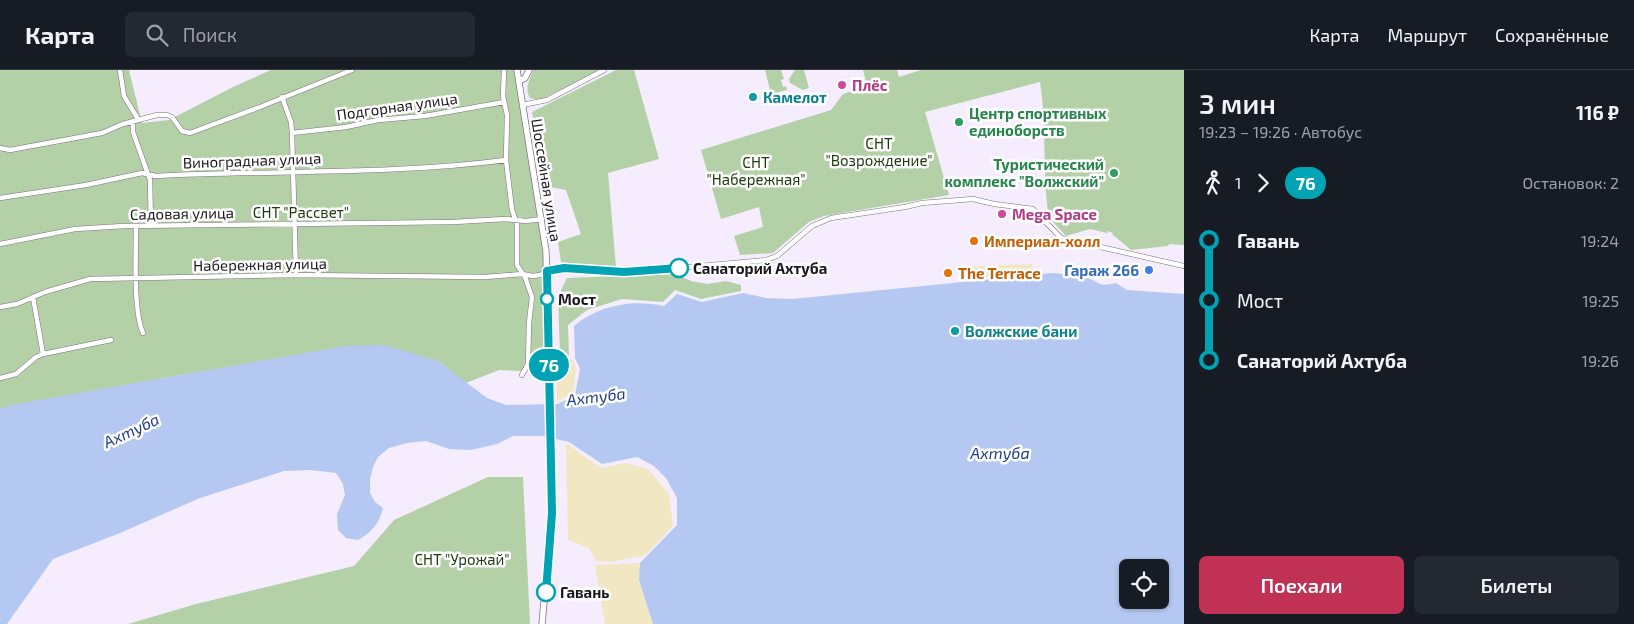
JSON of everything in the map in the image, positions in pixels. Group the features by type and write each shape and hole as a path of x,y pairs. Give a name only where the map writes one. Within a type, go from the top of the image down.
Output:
{"street":[{"path":"120,70 124,96 135,120 133,132 150,180 151,226"},
{"path":"0,148 10,150 102,133 135,120 157,116 169,116 175,120 182,131 190,132 352,70"},
{"path":"504,70 504,102 507,115 506,160 512,210 516,220 517,265 524,275 532,297 528,364 522,375"},
{"name":"Шоссейная улица","path":"517,70 542,219 547,271 552,524 542,624"},
{"path":"518,81 525,78 529,70"},
{"path":"522,105 547,100 604,70"},
{"path":"282,97 291,122 292,132 296,275"},
{"name":"Подгорная улица","path":"292,132 346,127 378,120 424,116 504,102"},
{"name":"Виноградная улица","path":"0,198 77,186 142,173 156,176 373,170 473,164 506,160"},
{"path":"547,271 564,268 624,272 766,260 778,256 814,225 831,218 922,203 973,199 994,204 1033,208 1061,238 1184,266"},
{"name":"Садовая улица","path":"0,244 75,229 136,226 542,219"},
{"path":"136,226 139,322 143,333"},
{"name":"Набережная улица","path":"0,307 17,304 82,280 296,275 485,277 540,275 547,271"},
{"path":"33,297 43,354"},
{"path":"0,378 16,374 36,357 43,354 111,340"}],"green space":[{"name":"СНТ \"Рассвет\"","path":"0,70 129,70 142,123 169,120 271,70 515,70 544,249 544,372 499,370 466,383 438,361 359,346 175,376 0,409"},
{"path":"533,70 600,70 540,100 530,98 528,95 528,84"},
{"path":"616,70 634,70 659,159 608,173 616,267 586,266 561,262 558,242 581,234 566,190 545,186 532,112"},
{"path":"765,70 781,70 784,79 781,80 783,87 786,86 787,90 771,94"},
{"path":"795,70 804,70 809,88 803,90 790,83 789,79"},
{"path":"863,70 897,70 899,77 921,70 1184,70 1184,245 1169,244 1168,246 1131,250 1113,233 1108,231 1107,233 1090,229 1066,236 1053,222 1051,211 1048,212 1046,196 1040,82 925,112 949,195 824,216 809,222 773,253 740,255 734,236 763,227 759,207 721,219 701,150 831,110 843,94 867,86"},
{"path":"675,274 691,281 707,284 726,281 741,285 741,291 701,299 675,290 663,302 622,299 587,310 568,325 569,357 560,353 558,296 567,278"},
{"name":"СНТ \"Урожай\"","path":"488,477 523,477 530,624 128,624 196,604 354,566 394,520"}],"sand":[{"name":"Mega Space","path":"1032,264 1033,275 962,278 962,267"},
{"path":"557,352 573,360 576,368 573,394 557,401"},
{"path":"566,443 603,468 625,463 648,469 669,494 673,526 646,555 611,562 596,561 589,548 568,540"},
{"name":"Гавань","path":"640,563 639,580 653,624 605,624 595,565"}],"water":[{"name":"Ахтуба","path":"1052,273 1081,276 1105,285 1116,283 1127,290 1184,294 1184,624 653,624 639,580 640,563 677,525 677,498 666,478 654,466 637,457 602,464 569,442 543,436 513,436 497,444 471,450 449,449 426,441 407,443 389,448 378,457 370,479 370,493 375,502 383,508 381,514 374,527 358,540 346,538 338,530 337,514 345,495 343,484 336,473 310,470 284,471 200,498 120,533 53,559 7,624 0,624 0,409 11,405 345,346 384,345 438,361 487,398 506,405 558,404 575,395 580,369 575,358 574,326 594,313 616,305 640,303 664,306 677,294 702,302 743,293 766,298 792,299"}],"bus line":[{"name":"76","path":"546,592 552,524 547,271 564,268 624,272 679,268"}],"place":[{"name":"Плёс","path":"842,85"},
{"name":"Камелот","path":"753,97"},
{"name":"Центр спортивных единоборств","path":"959,122"},
{"name":"Туристический комплекс \"Волжский\"","path":"1114,173"},
{"name":"Mega Space","path":"1002,214"},
{"name":"Империал-холл","path":"974,241"},
{"name":"Санаторий Ахтуба","path":"679,268"},
{"name":"Гараж 266","path":"1149,270"},
{"name":"The Terrace","path":"948,273"},
{"name":"Мост","path":"547,299"},
{"name":"Волжские бани","path":"955,331"},
{"name":"Гавань","path":"546,592"}],"park label":[{"name":"СНТ \"Возрождение\"","path":"879,152"},
{"name":"СНТ \"Набережная\"","path":"756,170"}]}
